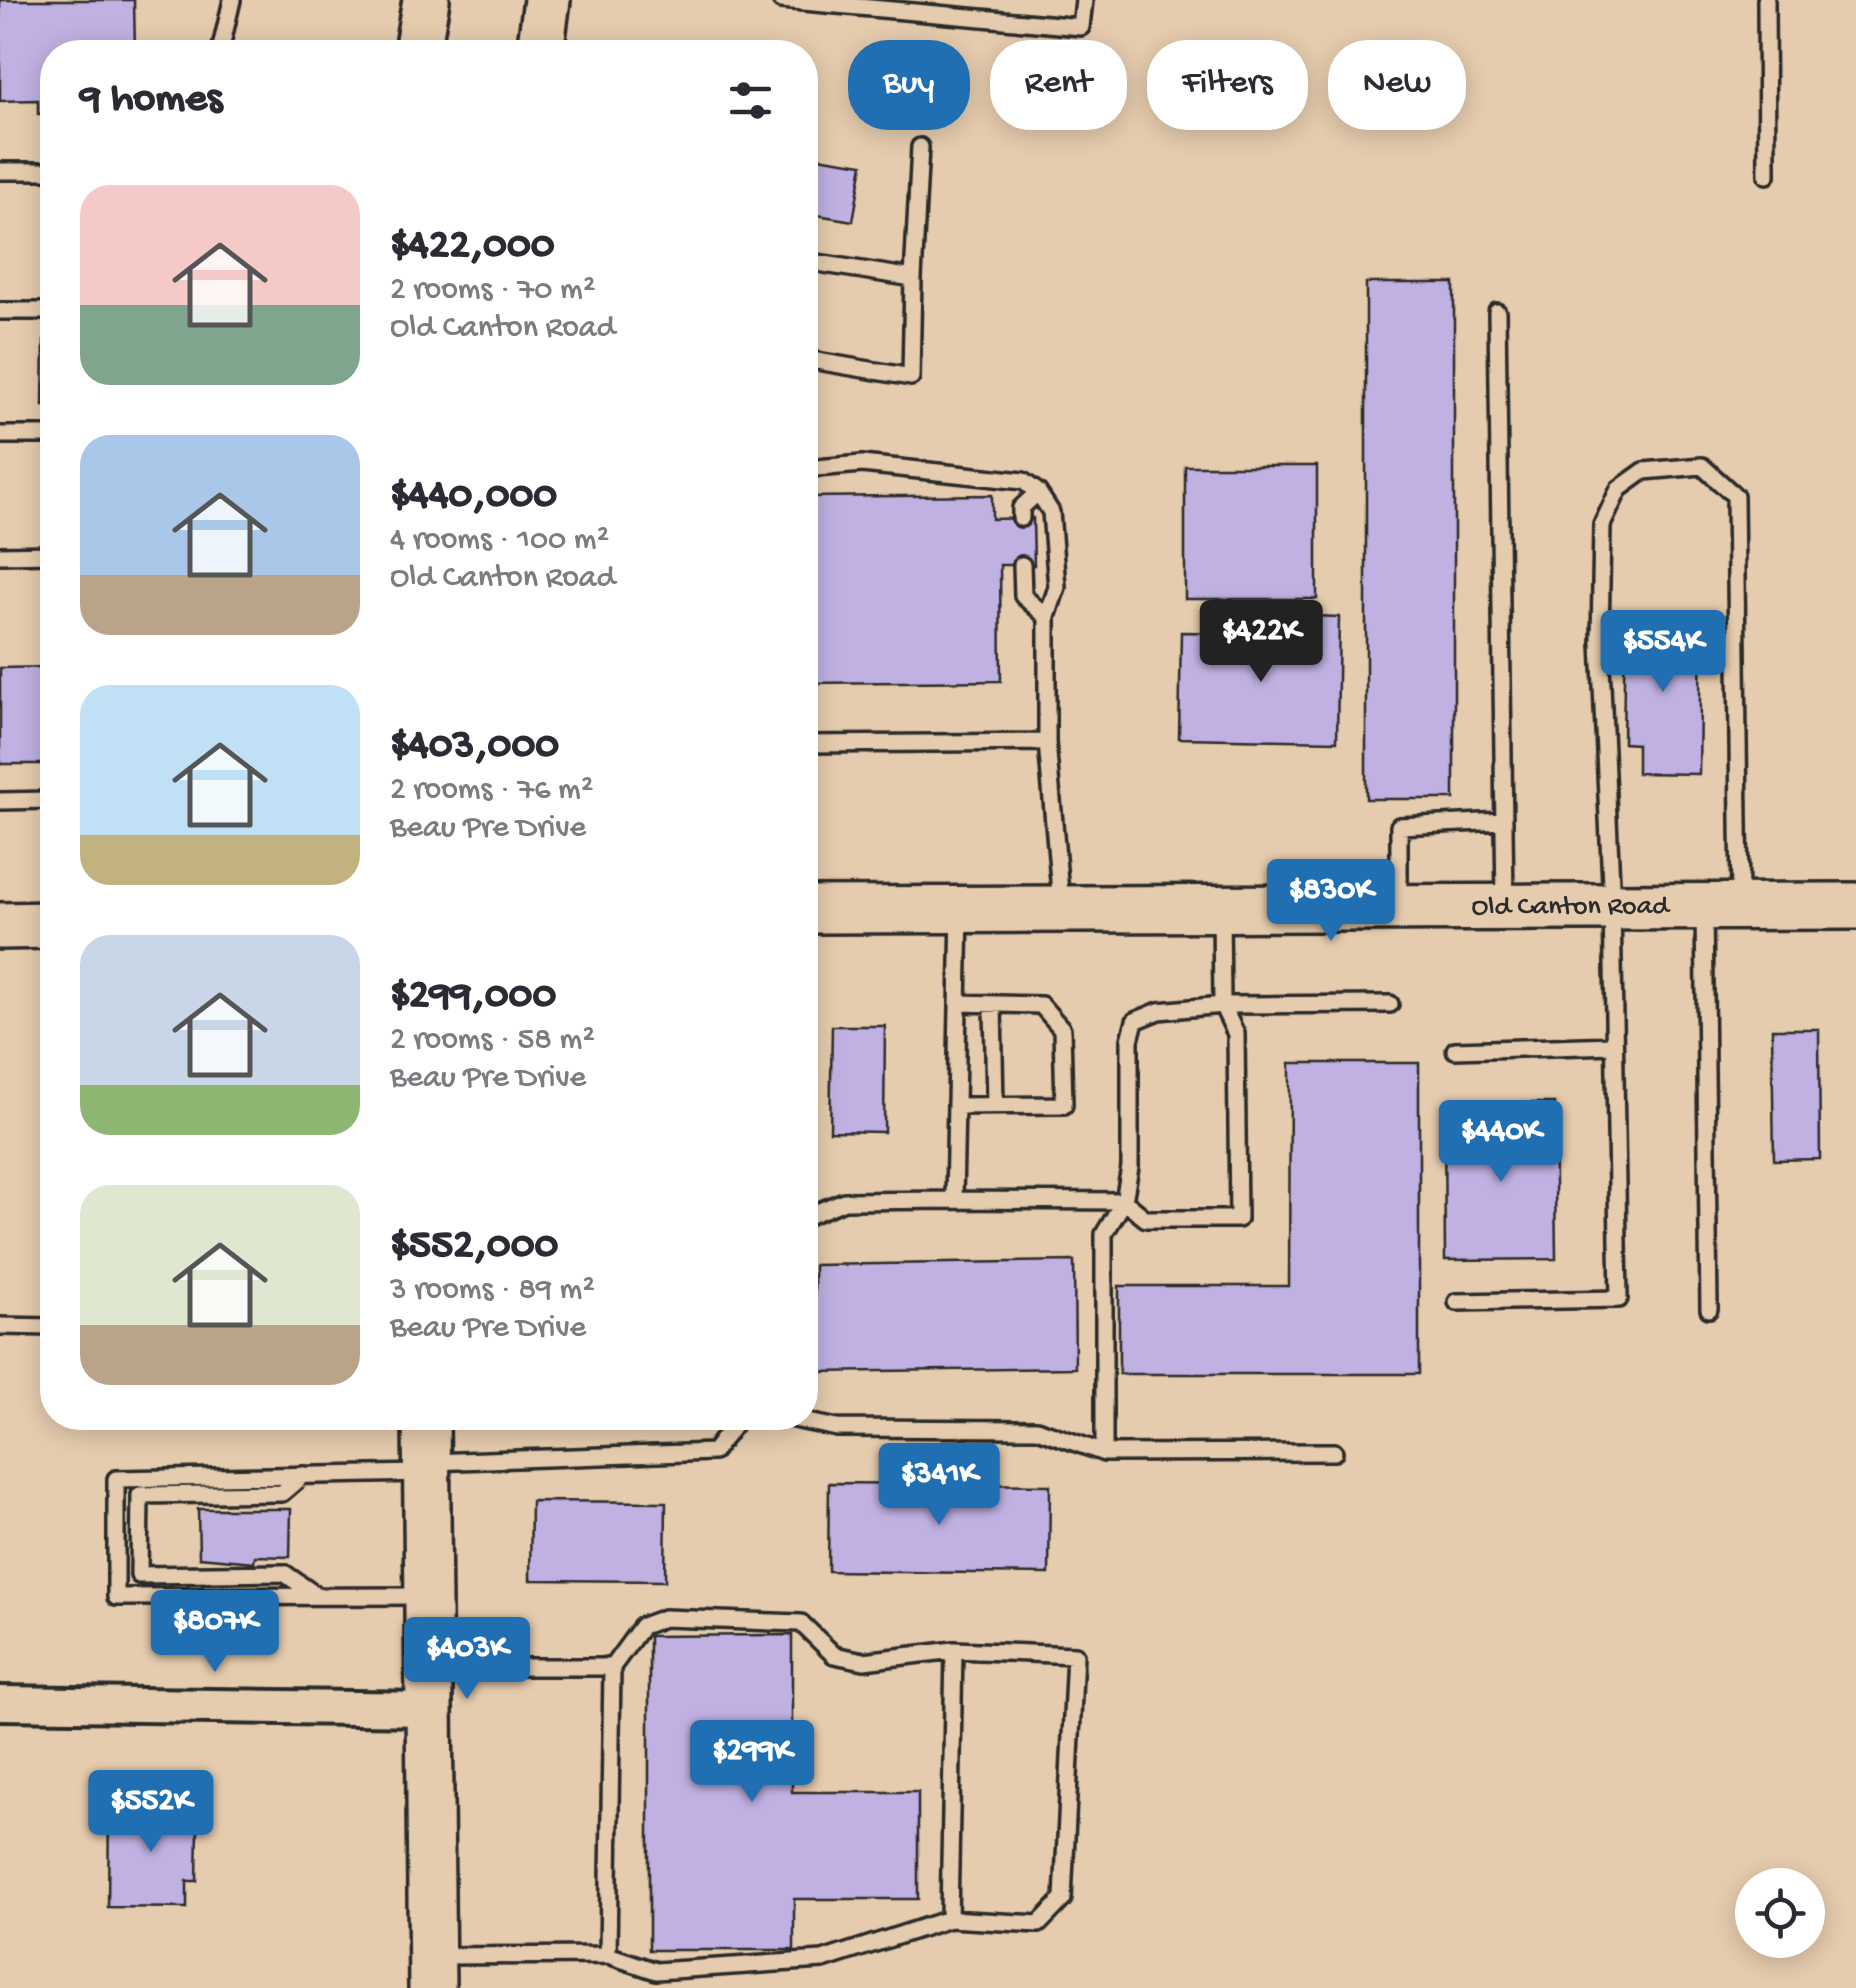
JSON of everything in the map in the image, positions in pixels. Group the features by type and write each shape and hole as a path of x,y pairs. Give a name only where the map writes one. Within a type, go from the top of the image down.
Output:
{"main road":[{"path":"419,40 426,0"},
{"path":"542,40 547,0"},
{"name":"Old Canton Road","path":"818,910 1856,906"},
{"path":"0,926 40,924"},
{"path":"426,1430 432,1972"}],"street":[{"path":"0,1702 430,1688"}],"lane":[{"path":"223,40 232,0"},
{"path":"780,0 1081,28 1084,0"},
{"path":"1766,0 1767,175"},
{"path":"818,361 911,377 920,147"},
{"path":"0,171 40,171"},
{"path":"818,263 913,278"},
{"path":"0,312 40,312"},
{"path":"1497,312 1505,906"},
{"path":"0,435 40,435"},
{"path":"818,468 862,464 1023,481 1038,492 1051,512 1057,587 1046,617 1047,742 1061,908"},
{"path":"1457,1302 1619,1299 1612,906 1600,642 1602,525 1619,489 1644,471 1702,466 1734,496 1710,1310"},
{"path":"1022,518 1021,508 1038,492"},
{"path":"0,556 40,554"},
{"path":"1022,565 1023,596 1046,617"},
{"path":"818,744 1047,742"},
{"path":"0,801 40,800"},
{"path":"1398,906 1398,826 1504,821"},
{"path":"818,1212 844,1201 1124,1201 1146,1219 1238,1219 1236,1034 1222,1005 1221,907"},
{"path":"954,1200 960,908"},
{"path":"956,1106 1064,1105 1062,1029 1041,1005 958,1003"},
{"path":"993,1004 995,1105"},
{"path":"1104,1453 1104,1234 1124,1201 1130,1168 1130,1040 1135,1021 1158,1011 1222,1005 1390,1004"},
{"path":"1454,1050 1614,1045"},
{"path":"0,1326 40,1326"},
{"path":"818,1424 837,1428 1037,1429 1104,1453 1334,1452"},
{"path":"428,1596 116,1597 116,1479 303,1476 713,1452 730,1430"},
{"path":"303,1476 282,1493 140,1494 139,1575 284,1572 317,1596"},
{"path":"432,1972 608,1955 656,1971 822,1960 949,1919 1039,1924 1063,1898 1075,1655 954,1650 864,1660 834,1654 801,1623 664,1618 642,1626 612,1667 608,1955"},
{"path":"949,1919 954,1650"},
{"path":"430,1688 612,1667"}],"building":[{"path":"0,0 134,0 135,40 40,40 40,114 38,100 0,101"},
{"path":"818,157 863,164 853,221 818,215"},
{"path":"1366,283 1454,283 1454,799 1366,799"},
{"path":"1185,466 1317,466 1317,599 1185,599"},
{"path":"992,495 992,519 1033,518 1034,565 1000,565 1001,681 818,683 818,497"},
{"path":"1312,616 1339,617 1337,741 1179,738 1181,632 1312,634"},
{"path":"1625,620 1701,621 1699,774 1637,773 1637,744 1623,743"},
{"path":"40,667 40,764 0,764 0,668"},
{"path":"832,1026 885,1026 884,1132 830,1131"},
{"path":"1772,1029 1819,1029 1820,1159 1774,1160"},
{"path":"1290,1063 1419,1063 1419,1374 1119,1374 1119,1286 1289,1286"},
{"path":"1525,1103 1554,1103 1556,1259 1445,1260 1444,1115 1525,1114"},
{"path":"1074,1261 1075,1368 818,1372 818,1265"},
{"path":"829,1483 1050,1485 1049,1574 828,1571"},
{"path":"531,1501 666,1502 665,1581 530,1580"},
{"path":"198,1509 291,1509 290,1557 255,1556 254,1562 199,1557"},
{"path":"792,1635 792,1792 918,1792 918,1899 794,1899 794,1950 649,1950 649,1636"},
{"path":"109,1803 188,1804 188,1828 198,1828 197,1881 187,1881 187,1908 108,1907"}]}
